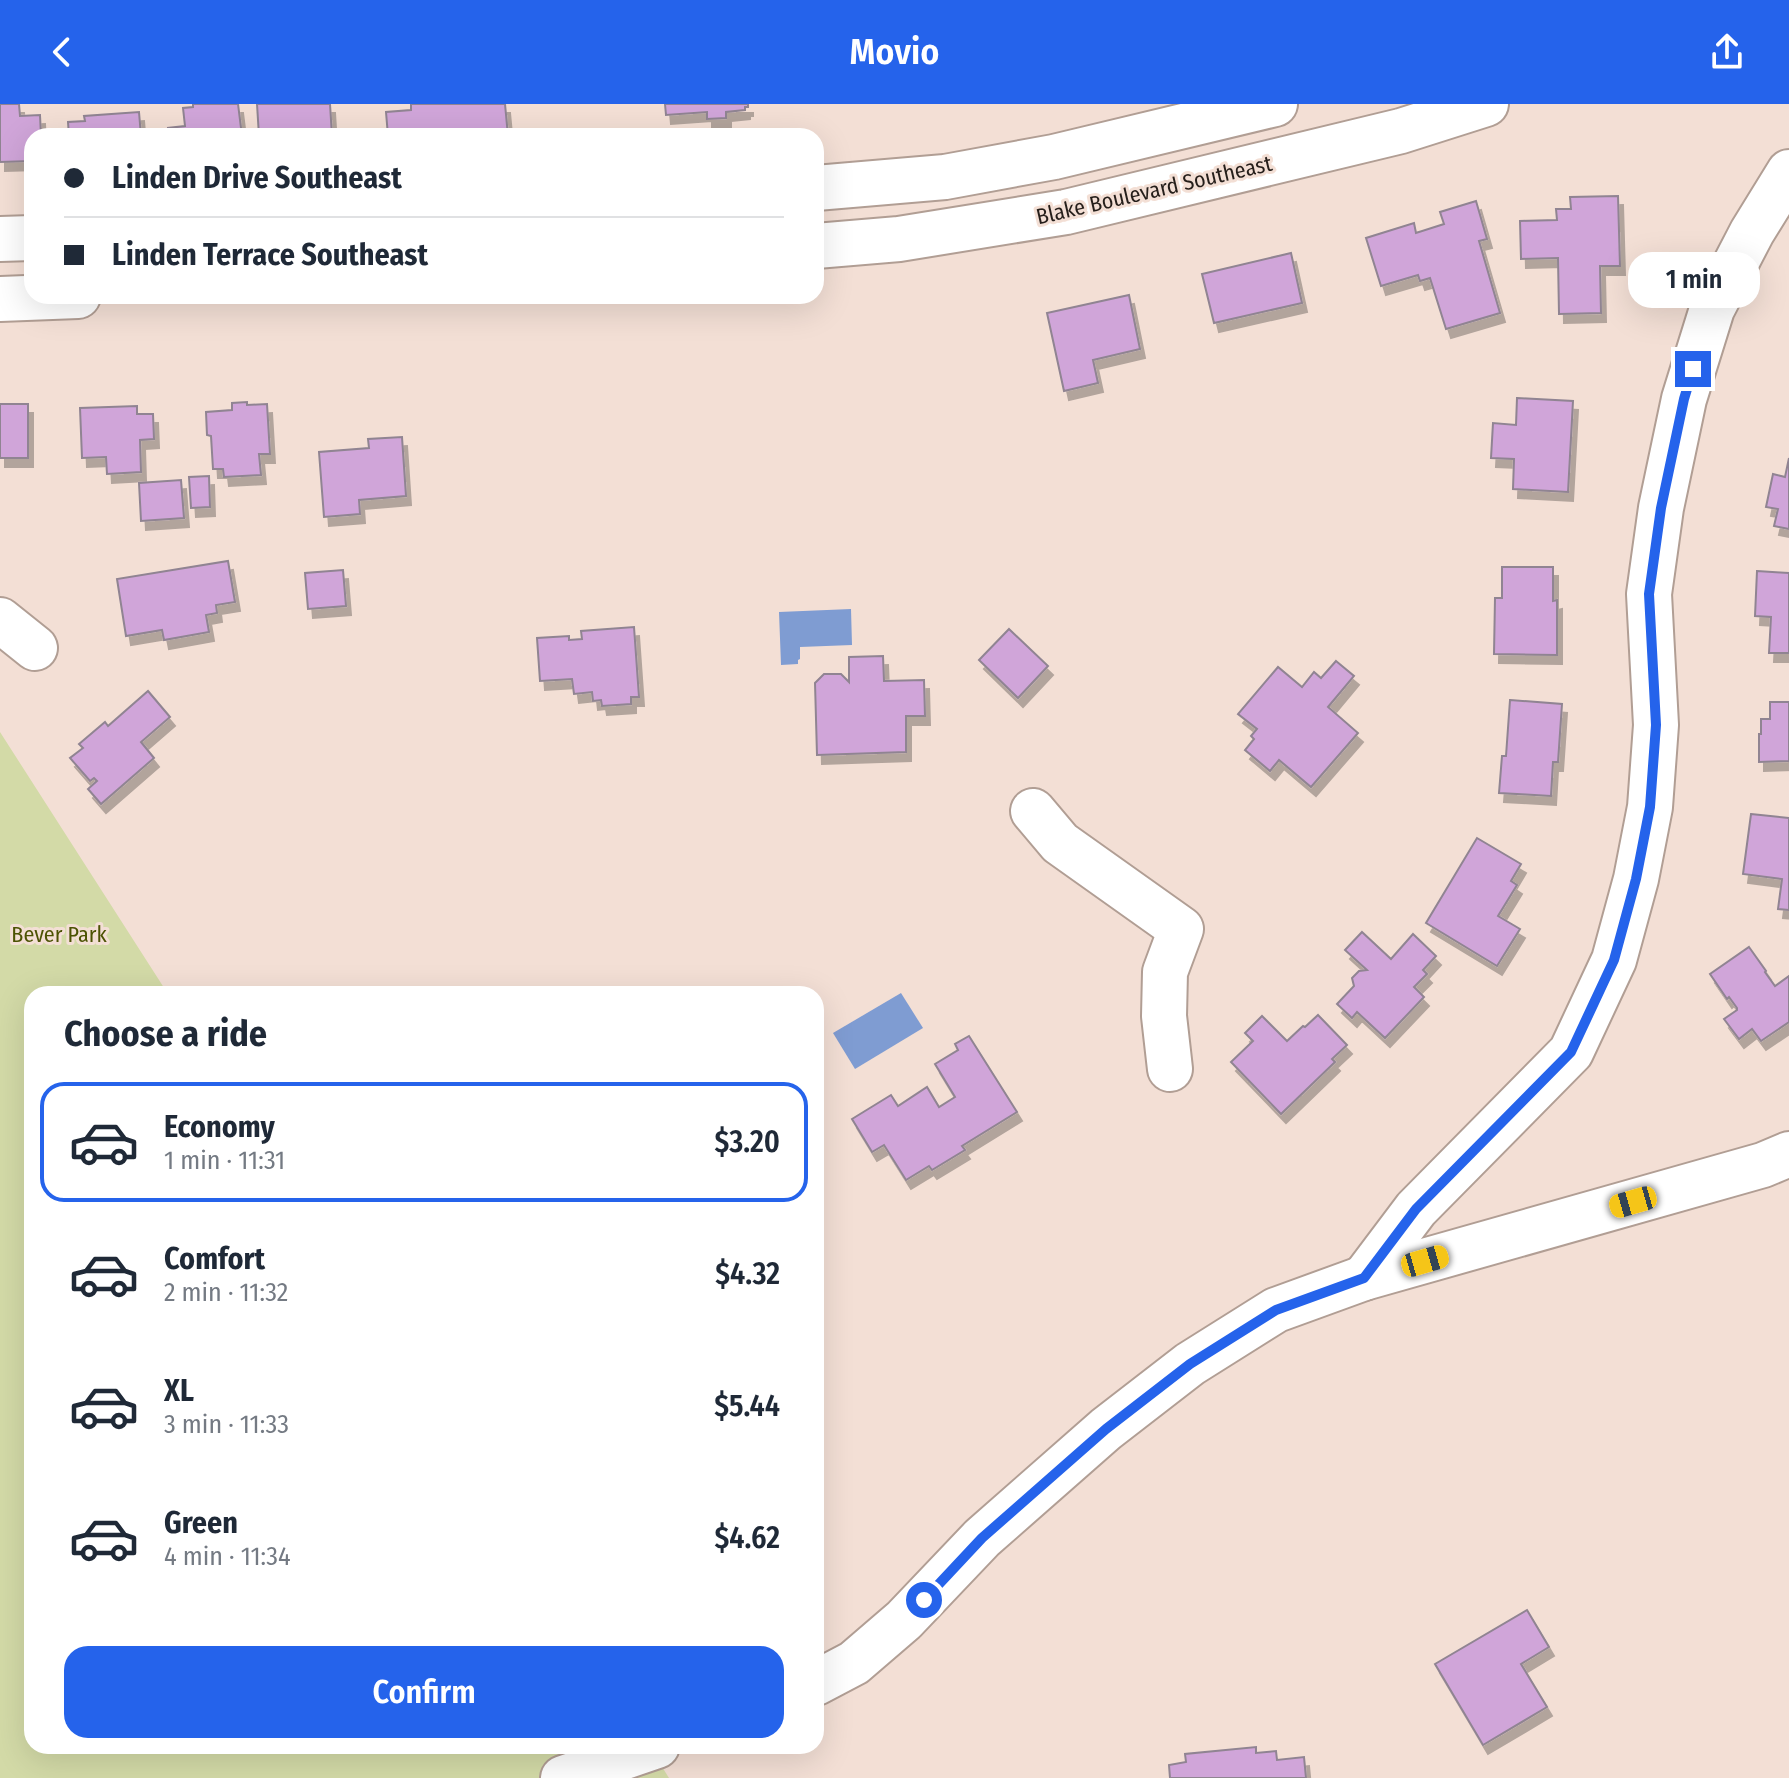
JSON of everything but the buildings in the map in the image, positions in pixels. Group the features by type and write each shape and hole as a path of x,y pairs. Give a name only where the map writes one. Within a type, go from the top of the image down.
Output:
{"street":[{"path":"824,187 945,177 1054,157 1275,104"},
{"name":"Blake Boulevard Southeast","path":"824,245 899,239 1066,212 1401,131 1486,104"},
{"path":"1054,157 1066,212"},
{"path":"1364,1278 1416,1209 1571,1052 1614,960 1636,879 1650,807 1656,725 1649,594 1661,508 1684,399 1712,309 1752,232 1789,172"},
{"path":"0,239 24,238"},
{"path":"0,299 24,298"},
{"path":"0,620 35,648"},
{"path":"1033,811 1060,843 1181,929 1165,972 1164,1016 1170,1069"},
{"path":"824,1679 854,1663 904,1620 982,1538 1106,1429 1190,1364 1276,1310 1364,1278 1763,1165 1789,1154"},
{"path":"563,1778 634,1754"}],"green space":[{"name":"Bever Park","path":"0,732 163,986 24,986 24,1754 654,1754 669,1778 0,1778"}],"water":[{"path":"851,609 852,645 800,647 798,664 781,665 779,612"},
{"path":"901,993 923,1028 855,1069 833,1033"}],"route":[{"path":"924,1600 982,1538 1106,1429 1190,1364 1276,1310 1364,1278 1416,1209 1571,1052 1614,960 1636,879 1650,807 1656,725 1649,594 1661,508 1693,369"}]}
